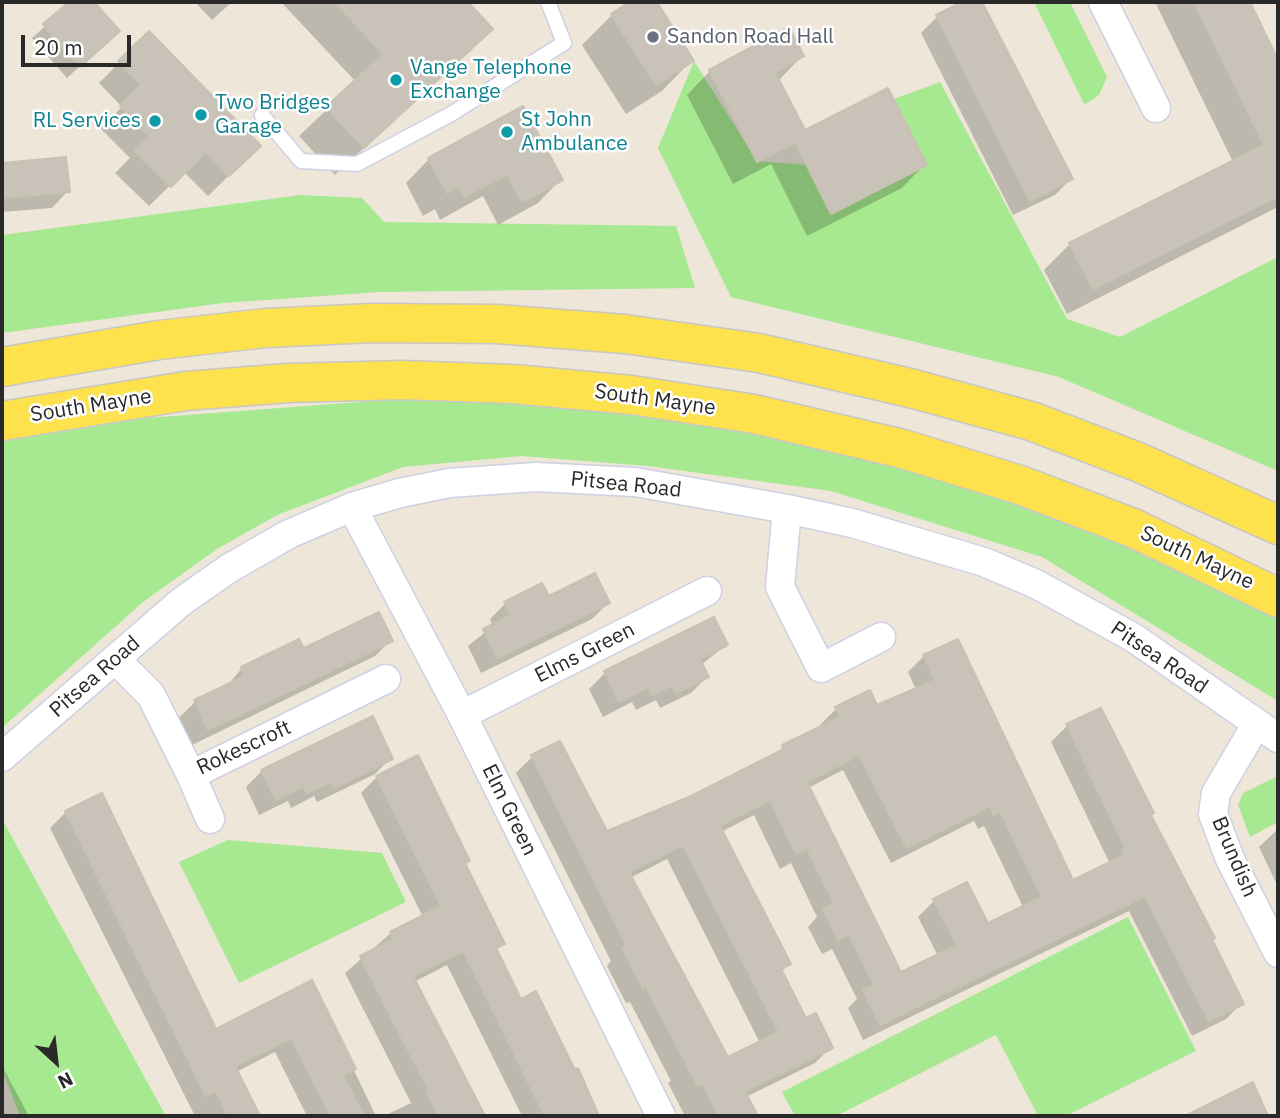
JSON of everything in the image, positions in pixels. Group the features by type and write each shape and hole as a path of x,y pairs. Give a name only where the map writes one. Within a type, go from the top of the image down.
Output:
{"main road":[{"path":"2,367 159,340 345,324 497,324 625,334 759,353 914,389 1031,421 1138,462 1278,525"},
{"name":"South Mayne","path":"2,421 186,391 288,383 402,380 513,383 632,395 754,414 862,439 1020,485 1133,528 1278,598"}],"street":[{"path":"1103,2 1156,108"},
{"name":"Pitsea Road","path":"2,757 181,602 228,569 289,534 352,507 400,492 449,483 536,477 635,482 787,509 852,523 984,562 1036,584 1134,638 1267,732"},
{"name":"Elm Green","path":"352,507 463,715 661,1116"},
{"path":"787,509 780,587 821,668 881,637"},
{"name":"Elms Green","path":"463,715 707,591"},
{"name":"Rokescroft","path":"115,659 151,695 191,775 386,679"},
{"name":"Brundish","path":"1267,732 1216,793 1213,814 1230,859 1278,953"},
{"path":"191,775 210,819"}],"lane":[{"path":"261,115 301,161 357,164 451,114 564,43 548,2"}],"green space":[{"path":"1034,2 1070,2 1107,77 1099,95 1091,101 1084,104"},
{"path":"694,61 757,161 807,165 832,213 927,165 894,99 940,82 1067,319 1120,337 1278,257 1278,471 1059,377 731,297 658,148"},
{"path":"300,195 362,198 384,222 676,226 695,288 379,292 223,303 2,333 2,235"},
{"path":"412,398 566,408 723,426 902,463 1096,531 1278,616 1278,701 1042,557 831,491 648,466 521,456 403,467 277,515 217,549 143,602 2,728 2,442 94,422"},
{"path":"1278,776 1278,822 1250,837 1238,805 1243,793"},
{"path":"2,819 166,1116 20,1116 2,1068"},
{"path":"228,840 382,853 406,902 239,983 179,862"},
{"path":"1128,917 1196,1051 1066,1116 1038,1116 996,1035 836,1116 795,1116 782,1092"}],"building":[{"path":"69,2 94,2 120,31 80,67 43,24"},
{"name":"Vange Telephone Exchange","path":"335,2 468,2 493,29 364,148 326,107 383,54"},
{"name":"Sandon Road Hall","path":"629,2 657,2 694,61 656,85 611,14"},
{"path":"962,2 982,2 1073,179 1030,201 936,15"},
{"path":"1194,2 1250,2 1278,60 1278,196 1093,289 1069,243 1264,145"},
{"path":"789,27 804,56 775,72 805,130 888,88 927,165 831,214 795,142 757,162 709,70"},
{"name":"Two Bridges Garage","path":"149,31 261,146 229,176 206,152 171,187 135,151 149,136 120,106 141,85 118,61"},
{"name":"St John Ambulance","path":"523,106 563,180 522,202 507,174 464,197 459,187 447,193 428,158"},
{"path":"66,157 70,192 2,198 2,163"},
{"path":"595,573 610,603 497,658 483,629 511,615 504,602 542,583 549,596"},
{"path":"379,612 393,641 208,730 194,700 245,676 241,667 299,639 304,648"},
{"path":"714,617 728,645 700,659 709,677 676,693 672,685 652,695 648,687 619,702 604,671"},
{"path":"958,639 1073,880 1124,855 1122,851 1126,849 1066,724 1101,708 1154,813 1151,815 1215,938 1212,939 1244,1004 1209,1021 1145,896 880,1025 863,990 874,985 849,934 838,940 823,909 834,903 807,848 796,854 770,800 720,826 791,964 781,969 806,1018 816,1013 833,1048 745,1091 758,1116 719,1116 703,1084 698,1086 646,987 643,989 622,948 627,946 531,755 560,741 607,831 691,796 784,749 782,745 840,717 835,707 870,690 877,705 935,680 923,655","holes":["859,755 907,848 990,806 994,815 1000,811 1042,897 988,923 967,882 933,899 957,945 901,972 807,782","683,845 779,1032 728,1057 629,872"]},
{"path":"373,716 393,759 334,788 331,782 307,793 304,786 276,800 261,770"},
{"path":"418,755 470,861 465,863 505,944 496,948 521,999 536,991 575,1070 578,1068 599,1116 545,1116 463,951 413,976 485,1116 439,1116 427,1093 429,1091 360,956 394,939 390,932 441,906 376,776"},
{"path":"102,793 216,1029 312,980 356,1069 343,1076 364,1116 331,1116 291,1038 235,1066 260,1116 228,1116 216,1091 206,1096 65,811"},
{"path":"1253,1082 1268,1116 1185,1116"}],"place":[{"name":"Sandon Road Hall","path":"653,37"},
{"name":"Vange Telephone Exchange","path":"396,80"},
{"name":"Two Bridges Garage","path":"201,115"},
{"name":"RL Services","path":"155,121"},
{"name":"St John Ambulance","path":"507,132"}]}
